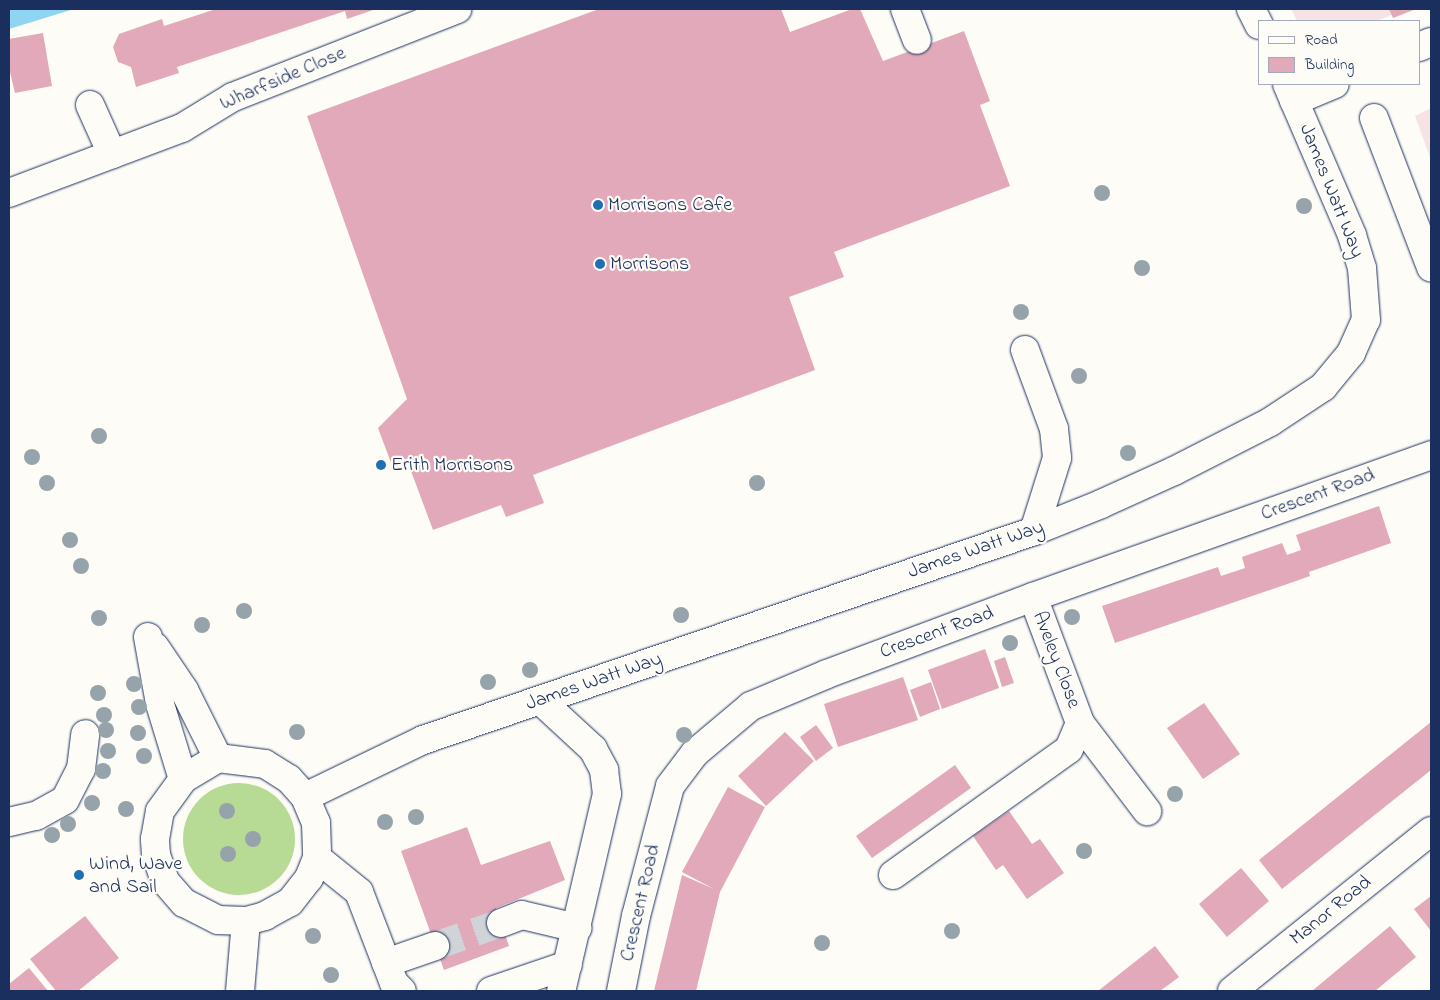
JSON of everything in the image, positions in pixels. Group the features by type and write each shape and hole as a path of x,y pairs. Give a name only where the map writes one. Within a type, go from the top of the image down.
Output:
{"street":[{"name":"Wharfside Close","path":"9,193 182,128 233,97 457,9"},
{"path":"905,9 918,40"},
{"path":"1251,9 1258,22"},
{"path":"1291,93 1330,85"},
{"name":"James Watt Way","path":"305,797 423,740 1034,531 1174,472 1270,422 1323,387 1351,353 1366,320 1362,268 1352,235 1291,93"},
{"path":"90,105 112,154"},
{"path":"1374,118 1431,267"},
{"path":"1026,350 1054,430 1057,458 1034,531"},
{"name":"Crescent Road","path":"620,991 636,916 670,786 695,754 751,706 827,674 1032,597 1431,455"},
{"name":"Aveley Close","path":"1032,597 1080,723 1147,811"},
{"path":"183,779 160,704 148,637 184,690 218,758"},
{"path":"541,701 593,749 604,770 607,794 561,991"},
{"name":"Aveley Close","path":"893,875 1070,749 1080,723"},
{"path":"9,822 36,816 65,800 81,769 85,734"},
{"path":"218,758 265,764 289,779 305,797 316,823 317,858 308,878 290,902 266,916 246,921 218,920 184,903 165,881 156,855 155,839 160,811 183,779 218,758"},
{"name":"Manor Road","path":"1232,991 1431,830"},
{"path":"317,858 359,892 393,982 435,946"},
{"path":"501,923 522,915 577,928"},
{"path":"240,991 246,921"},
{"path":"491,991 568,965"}],"shaded area":[{"path":"1291,9 1408,9 1379,20 1296,20"},
{"path":"1431,108 1431,160 1415,116"}],"green space":[{"path":"239,783 260,787 279,799 291,818 295,839 291,860 279,879 260,891 239,895 218,891 199,879 187,860 183,839 187,818 199,799 218,787"}],"water":[{"path":"9,9 74,9 9,29"}],"building":[{"path":"216,9 376,9 347,19 345,11 177,67 179,73 136,87 131,67 118,62 113,47 119,34 162,19 164,26"},
{"name":"Morrisons","path":"599,9 781,9 790,32 852,9 860,9 883,61 964,31 990,101 980,105 1010,186 834,252 844,277 789,297 815,370 533,475 544,503 506,517 501,505 433,530 408,463 393,468 378,428 407,399 307,116"},
{"path":"1389,9 1416,9 1393,18"},
{"path":"43,33 52,86 15,93 9,68 9,39"},
{"path":"1379,506 1391,543 1309,572 1310,576 1115,643 1102,606 1218,567 1221,576 1245,568 1242,557 1282,543 1287,555 1301,550 1296,535"},
{"path":"985,649 999,688 942,709 928,670"},
{"path":"1005,657 1014,683 1002,687 994,661"},
{"path":"903,677 918,720 838,747 824,704"},
{"path":"931,682 940,709 920,717 910,690"},
{"path":"1204,703 1240,754 1203,779 1167,728"},
{"path":"1431,722 1431,770 1282,889 1259,860"},
{"path":"816,725 833,748 816,761 800,737"},
{"path":"785,732 814,761 766,806 738,776"},
{"path":"955,765 971,788 872,858 856,836"},
{"path":"728,787 765,807 720,892 696,991 654,991 682,875 714,889 682,872"},
{"path":"1009,811 1032,844 1040,839 1064,873 1027,899 1003,865 996,870 973,836"},
{"path":"467,827 481,865 550,841 565,880 496,908 509,946 444,970 401,851"},
{"path":"1241,868 1269,901 1227,937 1199,904"},
{"path":"1431,896 1431,931 1414,909"},
{"path":"85,916 119,958 78,991 56,991 30,959"},
{"path":"1390,926 1416,957 1375,991 1312,991"},
{"path":"1155,946 1179,977 1160,991 1098,991"},
{"path":"29,968 48,991 9,991 9,984"}],"tunnel":[{"path":"435,946 501,923"}],"place":[{"name":"Morrisons Cafe","path":"598,205"},
{"name":"Morrisons","path":"600,264"},
{"name":"Erith Morrisons","path":"381,465"},
{"name":"Wind, Wave and Sail","path":"79,875"}]}
